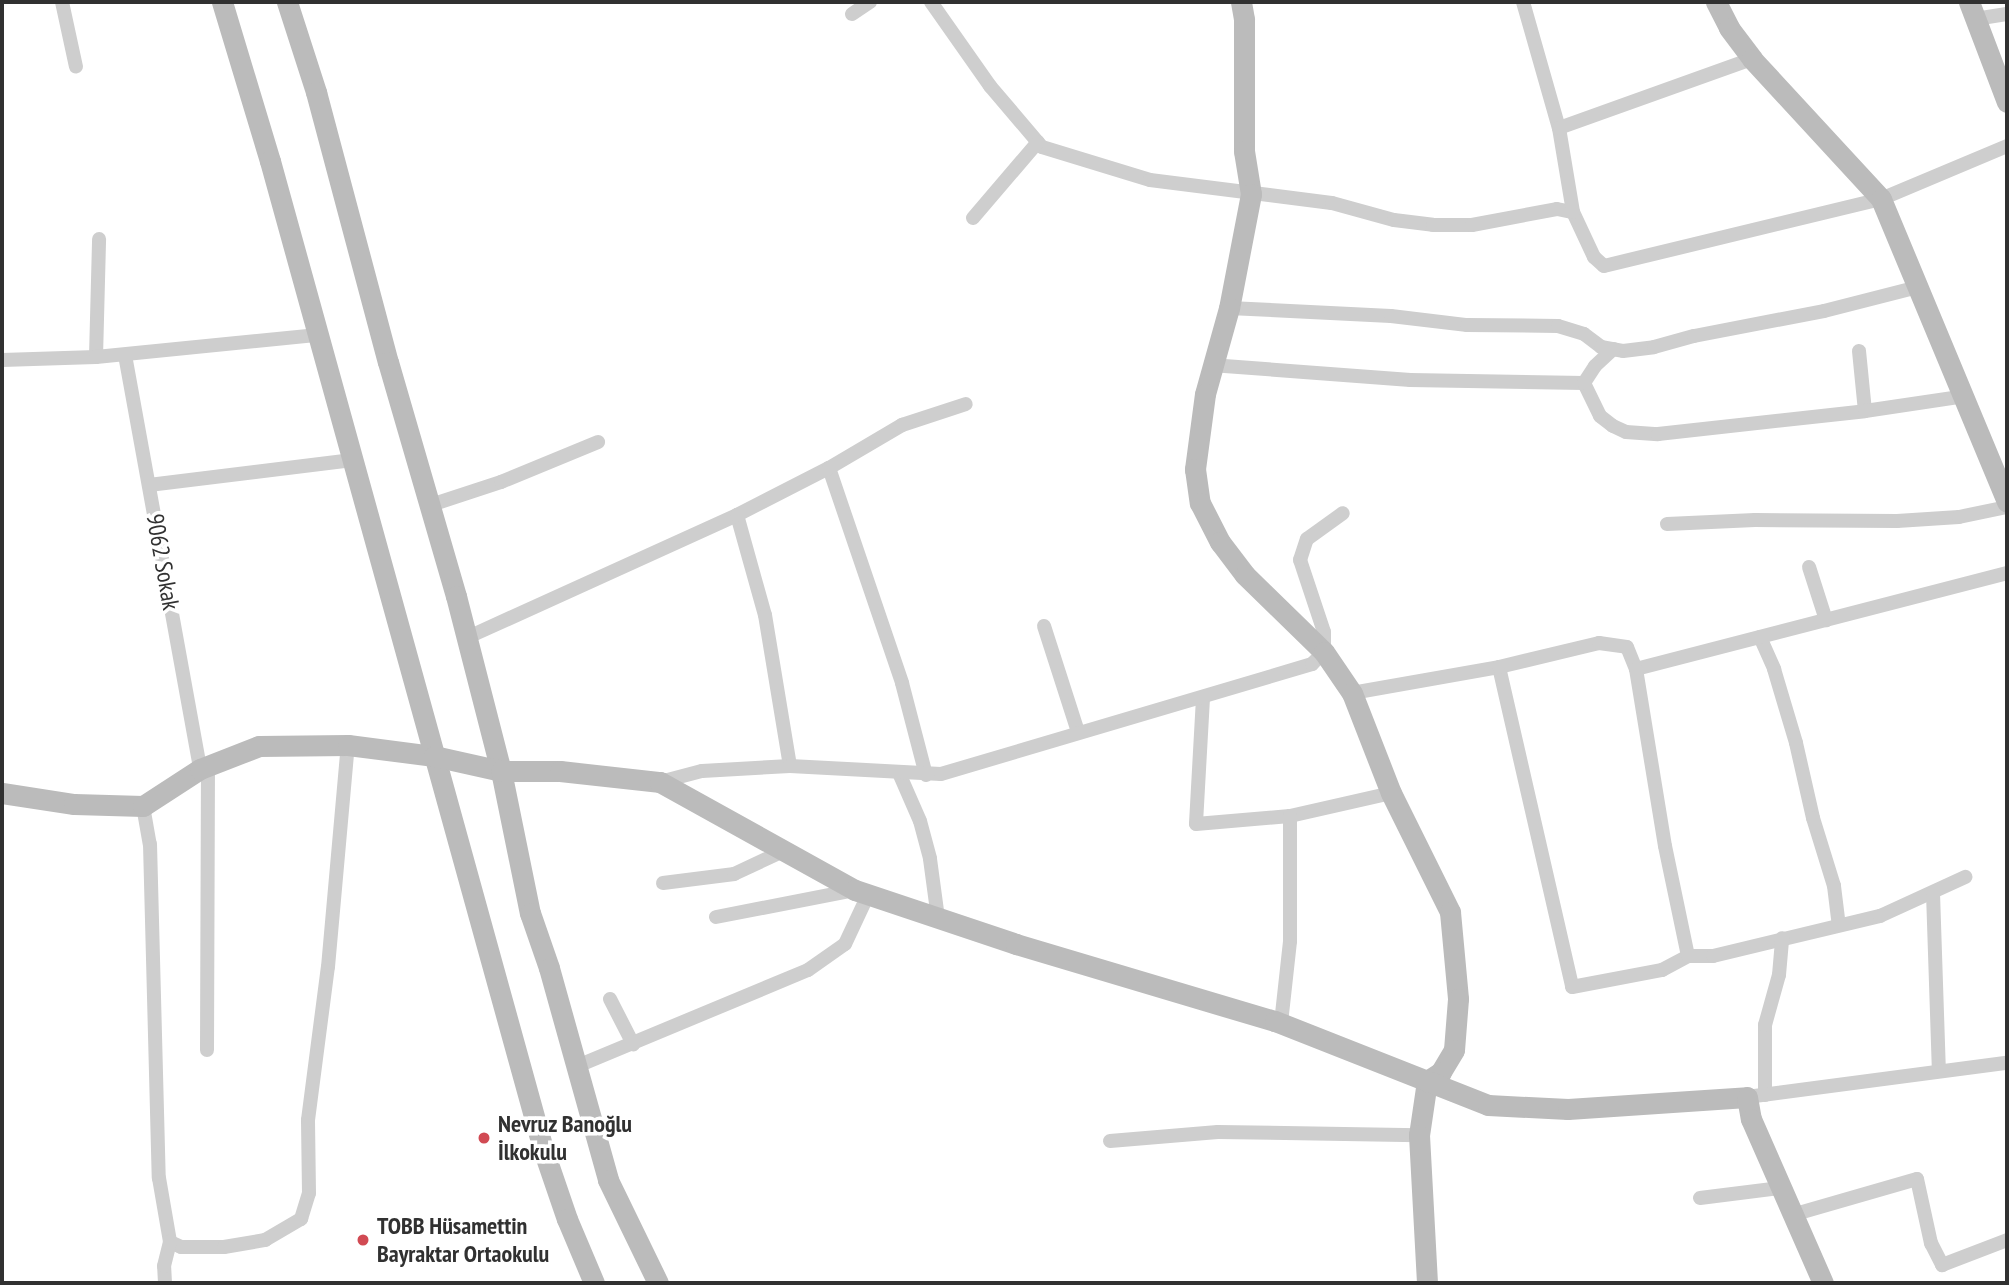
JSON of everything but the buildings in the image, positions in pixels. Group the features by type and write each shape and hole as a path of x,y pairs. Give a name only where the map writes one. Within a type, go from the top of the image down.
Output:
{"main road":[{"path":"222,2 318,335 542,1149 588,1277"},
{"path":"287,2 316,92 502,771 530,913 549,968 608,1180 658,1283"},
{"path":"1241,2 1244,19 1244,151 1251,194 1229,308 1211,365 1195,468 1200,503 1220,542 1245,575 1324,652 1352,693 1391,793 1450,912 1458,999 1454,1050 1441,1072 1427,1081 1419,1135 1427,1283"},
{"path":"1716,2 1729,28 1752,59 1881,199 1965,396 2007,505"},
{"path":"1972,10 2007,102"},
{"path":"2,793 74,804 144,806 204,768 259,747 348,745 433,756 502,771 560,772 660,782 862,892 938,918 1281,1023 1488,1105 1568,1109 1756,1096 1751,1119 1824,1283"}],"street":[{"path":"62,2 76,67"},
{"path":"852,13 870,2"},
{"path":"930,2 990,86 1042,147 1150,180 1332,203 1394,220 1433,225 1472,225 1557,209 1573,212"},
{"path":"1523,2 1559,128 1573,212 1594,257 1604,266 1881,199 2007,146"},
{"path":"1972,10 2007,14"},
{"path":"1559,128 1752,59"},
{"path":"973,218 1038,142"},
{"path":"96,357 99,239"},
{"path":"1229,308 1391,316 1466,325 1558,326 1584,334 1601,348 1623,351 1654,348 1694,335 1837,308 1918,287"},
{"path":"2,360 125,355 318,335"},
{"path":"1584,383 1595,366 1613,349"},
{"path":"1859,351 1865,411"},
{"name":"9062 Sokak","path":"125,355 204,768 207,1050"},
{"path":"1211,365 1410,380 1584,383"},
{"path":"1584,383 1600,416 1626,432 1658,434 1865,411 1965,396"},
{"path":"466,638 737,515 830,468 902,425 966,404"},
{"path":"430,505 501,482 598,442"},
{"path":"149,485 352,460"},
{"path":"830,468 902,683 926,775"},
{"path":"1667,524 1755,520 1897,521 1959,517 2007,505"},
{"path":"660,782 702,771 790,766 871,768 899,774 941,774 1312,664 1324,652 1324,632 1300,560 1307,539 1343,513"},
{"path":"737,515 765,615 790,766"},
{"path":"1809,567 1826,620"},
{"path":"1636,669 2007,573"},
{"path":"1044,626 1077,732"},
{"path":"1760,637 1774,669 1796,743 1813,818 1834,886 1839,924"},
{"path":"1352,693 1499,667 1599,643 1627,647 1636,669 1665,846 1688,957"},
{"path":"1499,667 1572,988 1662,970 1688,957 1713,957 1880,916 1965,877"},
{"path":"1203,698 1196,824 1290,816 1391,793"},
{"path":"170,1242 181,1247 224,1247 265,1240 301,1219 309,1193 308,1120 328,967 348,745"},
{"path":"899,774 920,821 930,859 938,918"},
{"path":"144,806 150,844 159,1178 170,1242 164,1266 165,1283"},
{"path":"1281,1023 1290,941 1290,816"},
{"path":"663,883 734,874 783,851"},
{"path":"575,1067 808,970 845,944 862,892 716,917"},
{"path":"1933,892 1939,1071"},
{"path":"1782,938 1779,975 1765,1025 1756,1096 2007,1063"},
{"path":"610,999 633,1044"},
{"path":"1110,1141 1218,1132 1419,1135"},
{"path":"1792,1214 1917,1179 1931,1243 1942,1265 2007,1240"},
{"path":"1700,1198 1780,1188"}],"place":[{"name":"Nevruz Banoğlu İlkokulu","path":"484,1138"},
{"name":"TOBB Hüsamettin Bayraktar Ortaokulu","path":"363,1240"}]}
